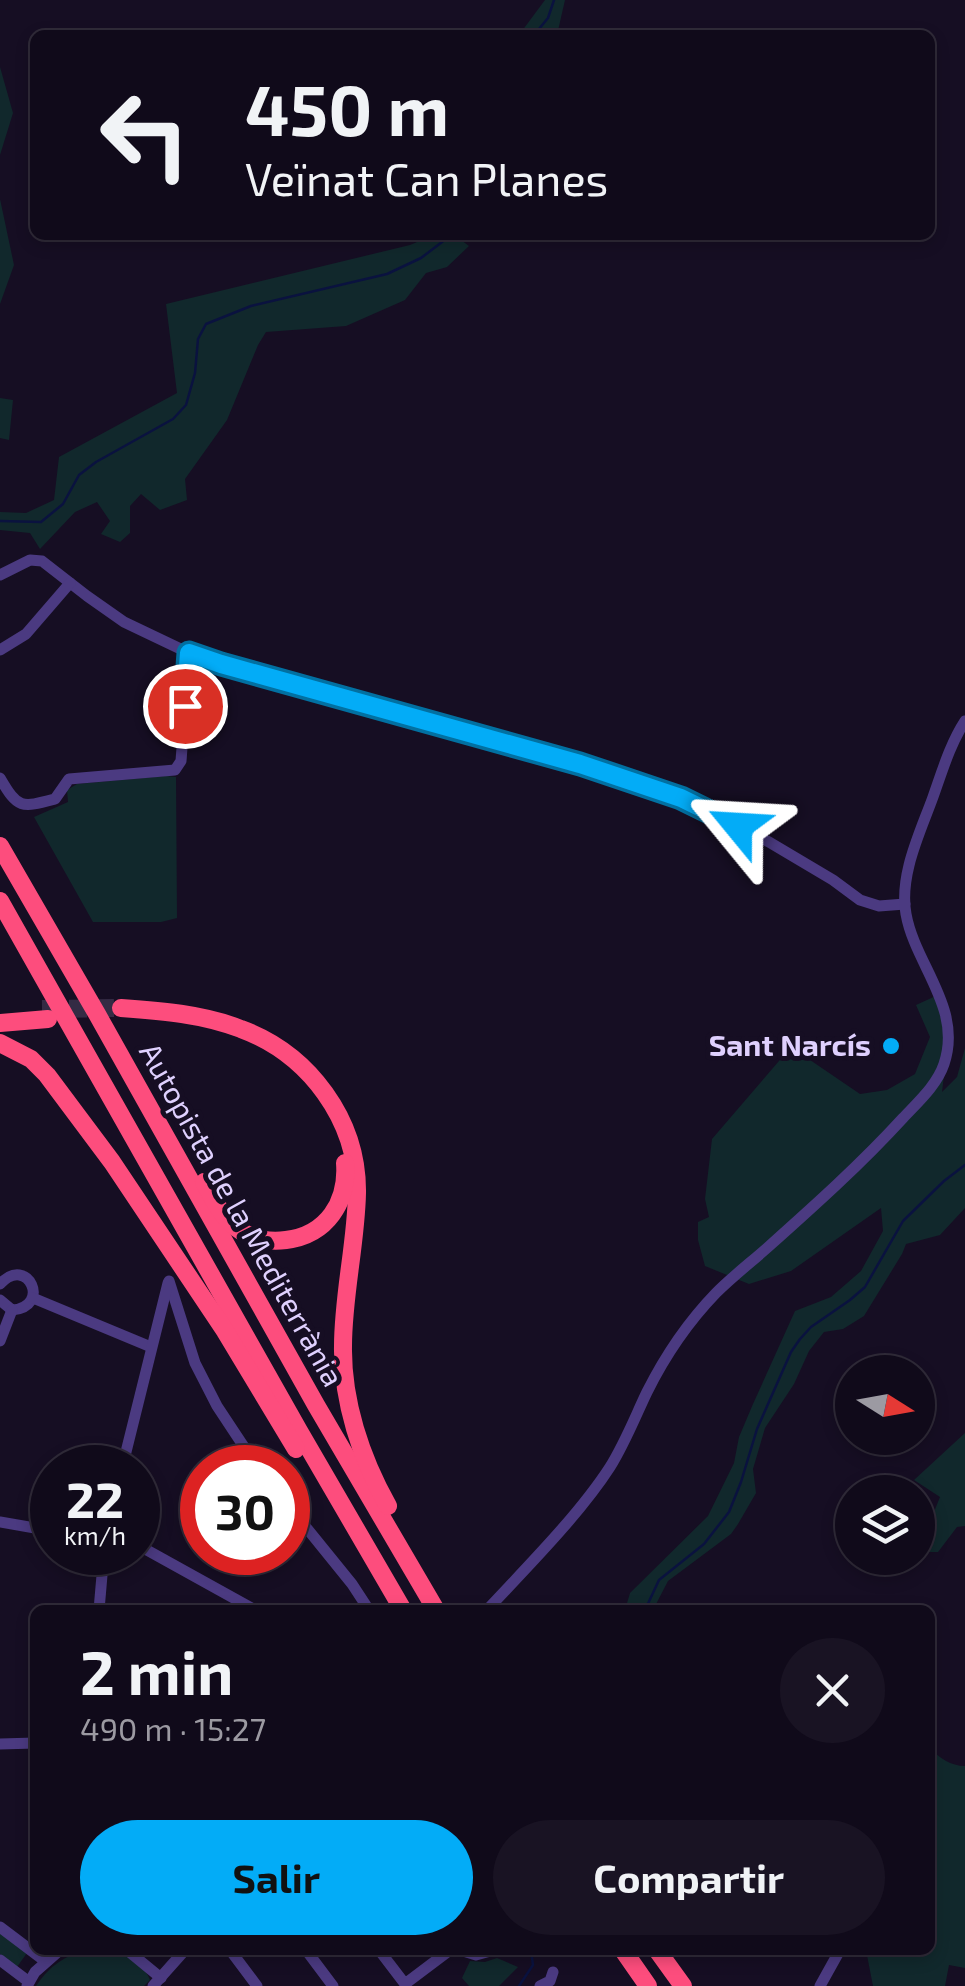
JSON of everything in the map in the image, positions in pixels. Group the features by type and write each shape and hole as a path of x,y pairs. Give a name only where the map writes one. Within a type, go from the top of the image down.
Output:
{"highway":[{"name":"Autopista de la Mediterrània","path":"0,846 433,1605"},
{"name":"Autopista de la Mediterrània","path":"0,901 401,1605"},
{"path":"126,1065 221,1211 242,1232 265,1241 301,1238 314,1232 339,1204 346,1178 342,1148 317,1097 292,1070 227,1034 124,1013 162,1011 242,1029 289,1054 334,1106 345,1129 356,1176 356,1216 342,1348 353,1424 379,1490 422,1566 434,1605"},
{"path":"0,1013 45,1014 0,1022"},
{"path":"0,1043 31,1059 47,1075 112,1162 225,1332 291,1442 376,1564"},
{"path":"626,1955 648,1986"},
{"path":"660,1955 682,1986"}],"street":[{"path":"0,575 30,560 45,562 108,612 189,653 580,764 681,798 770,842 860,900 879,906 905,904"},
{"path":"0,650 26,634 70,582"},
{"path":"0,778 22,805 55,799 70,779 175,770 181,761 189,653"},
{"path":"491,1605 604,1475 662,1365 705,1306 840,1183 901,1121 939,1075 948,1041 947,1020 936,984 911,932 905,904 913,855 947,758 965,721"},
{"path":"0,1284 8,1276 25,1277 32,1286 33,1298 22,1309 12,1310 0,1300"},
{"path":"128,1445 169,1281 195,1364 243,1445"},
{"path":"33,1298 152,1347"},
{"path":"0,1341 12,1310"},
{"path":"0,1522 30,1527"},
{"path":"310,1532 366,1605"},
{"path":"160,1557 246,1605"},
{"path":"99,1605 102,1575"},
{"path":"0,1744 30,1743"},
{"path":"0,1927 30,1950"},
{"path":"37,1955 45,1961"},
{"path":"0,1960 28,1984 53,1955"},
{"path":"132,1955 157,1982 181,1955"},
{"path":"233,1955 250,1983"},
{"path":"310,1955 333,1986"},
{"path":"383,1955 405,1984 443,1955"},
{"path":"820,1986 837,1955"},
{"path":"540,1986 550,1981 552,1972"}],"green space":[{"path":"545,0 565,0 558,30 523,30"},
{"path":"0,67 13,113 0,155"},
{"path":"0,199 14,265 0,304"},
{"path":"422,240 461,240 469,246 447,267 426,273 405,300 346,326 266,332 227,420 185,479 187,500 160,510 141,494 130,506 130,533 120,542 101,534 110,521 97,502 75,512 40,549 30,533 0,530 0,512 26,513 54,500 59,457 177,393 166,304"},
{"path":"0,398 13,400 9,440 0,438"},
{"path":"176,777 177,918 161,922 93,922 34,817 68,802 67,790 77,784"},
{"path":"938,995 950,1026 942,1092 957,1077 965,1048 965,1208 940,1235 906,1244 864,1316 843,1329 824,1332 809,1351 794,1384 765,1428 753,1469 756,1493 731,1534 668,1581 656,1605 626,1605 630,1593 708,1516 734,1463 739,1437 795,1311 831,1297 861,1271 883,1231 881,1208 791,1271 749,1284 705,1266 698,1222 709,1217 705,1199 712,1139 791,1047 860,1094 887,1090 915,1074 930,1037 916,1005"},
{"path":"965,1433 965,1526 957,1527 938,1552 935,1510 940,1497 935,1494 935,1475 919,1475"},
{"path":"935,1753 955,1765 965,1766 965,1968 949,1965 945,1986 873,1986 867,1955 935,1955"},
{"path":"0,1932 27,1953 17,1967 0,1954"},
{"path":"72,1955 121,1955 140,1965 150,1980 144,1986 36,1986 58,1962"},
{"path":"497,1958 518,1967 499,1986 469,1986 462,1978 470,1961"}],"waterway":[{"path":"538,30 548,18 554,0"},
{"path":"0,521 41,522 63,504 79,475 173,419 186,405 195,373 198,339 206,324 251,306 387,274 421,258 445,240"},
{"path":"647,1605 659,1580 704,1544 729,1512 757,1429 800,1339 865,1287 903,1221 965,1165"},
{"path":"519,1986 533,1965 532,1955"}],"tunnel":[{"path":"42,1009 121,1008"}],"place":[{"name":"Sant Narcís","path":"891,1046"}],"route":[{"path":"185,706 189,653 580,764 681,798 738,826"}]}
